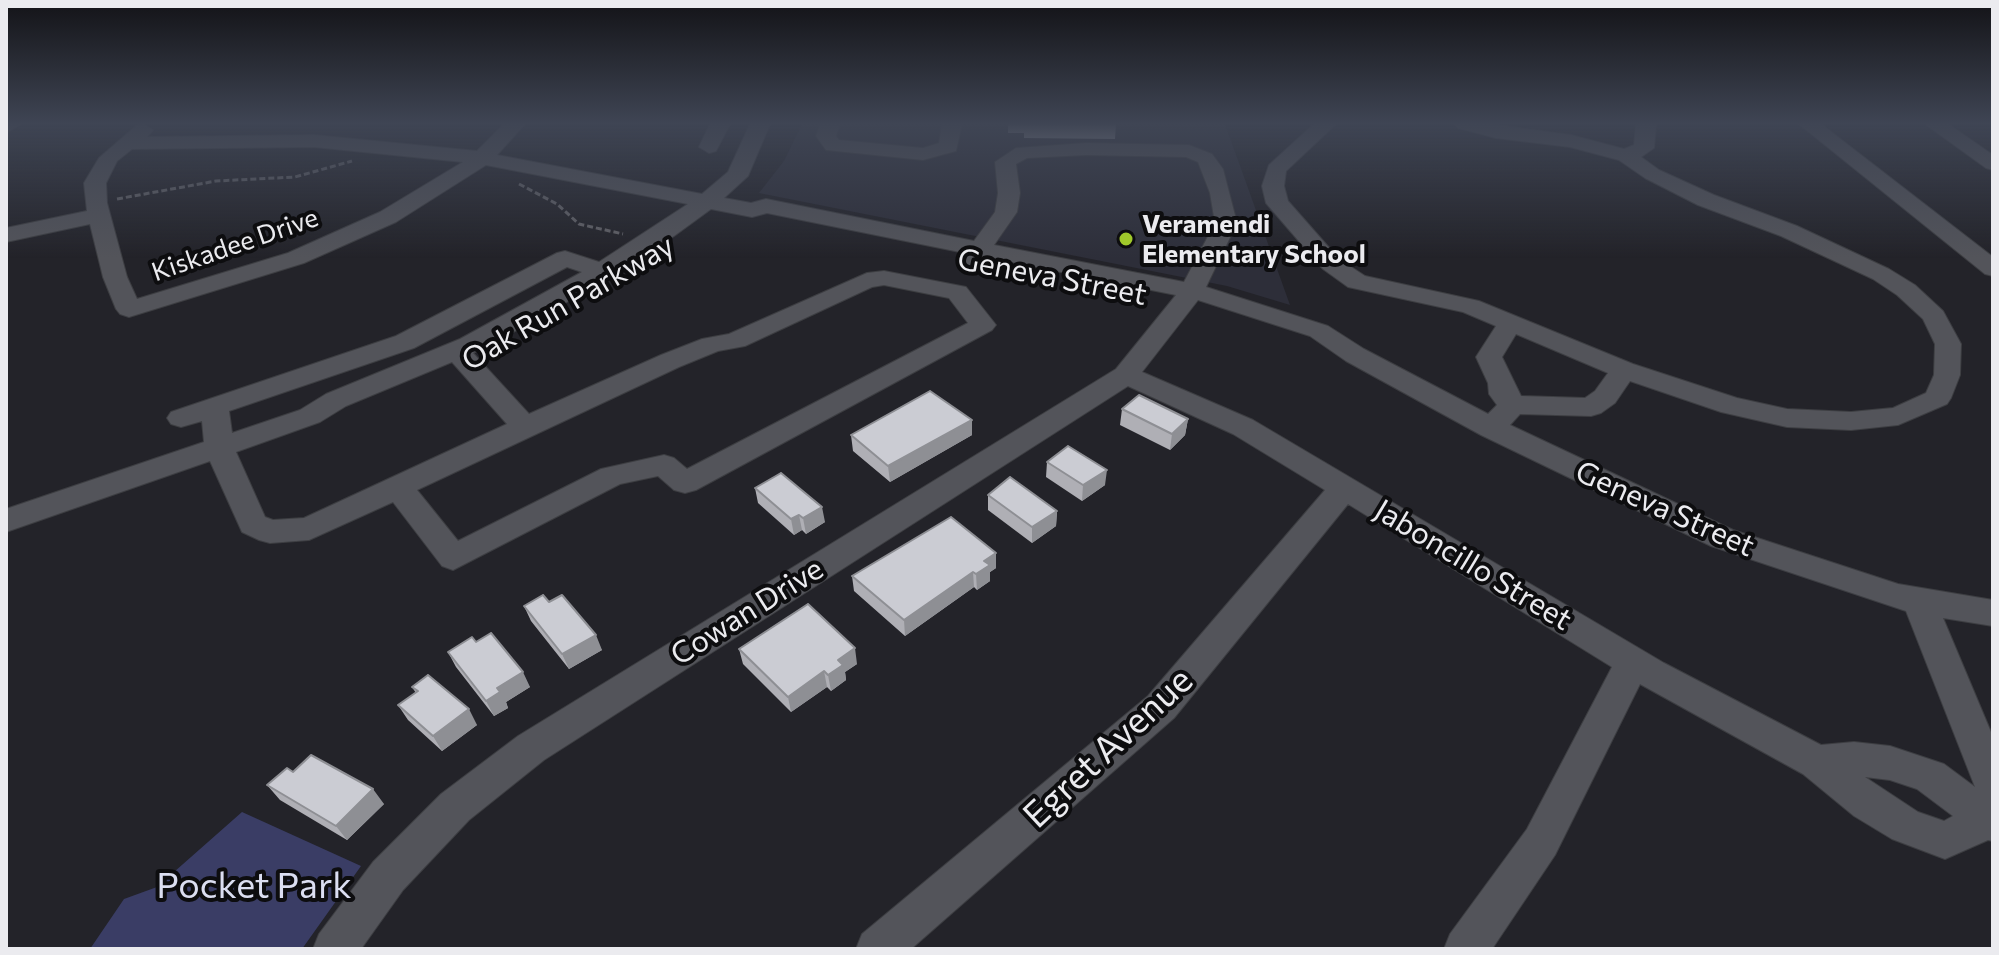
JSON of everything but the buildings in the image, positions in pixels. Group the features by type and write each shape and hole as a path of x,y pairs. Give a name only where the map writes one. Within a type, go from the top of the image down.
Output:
{"street":[{"path":"6,235 98,209 95,183 103,169"},
{"name":"Kiskadee Drive","path":"98,209 115,277 129,309 296,258 436,191 467,169"},
{"name":"Geneva Street","path":"538,169 752,210 766,206 970,268 1187,297 1302,342 1355,355 1491,428 1722,538 1897,597 1993,613"},
{"name":"Oak Run Parkway","path":"6,521 310,416 345,413 462,357 532,331 688,234 717,202 741,169"},
{"name":"Oak Run Parkway","path":"462,357 599,270 717,202 752,179 757,169"},
{"path":"399,488 453,558 623,472 664,465 685,483 983,325 970,268 1006,212 1009,193 1006,169"},
{"name":"Cowan Drive","path":"335,949 388,876 455,807 531,748 1126,375 1187,297 1226,223 1213,169"},
{"path":"1276,169 1273,186 1277,203 1331,264 1357,282 1451,300 1624,370 1731,406 1787,418 1851,421 1898,416 1937,398 1947,375 1948,344 1934,316 1906,290 1881,274 1802,237 1706,200 1644,169"},
{"path":"1866,169 1993,269"},
{"path":"181,418 405,342 477,307 576,251 599,270"},
{"path":"214,407 219,447 253,524 270,532 309,529 670,361 711,345 736,340 867,280 970,268"},
{"path":"1510,323 1489,357 1502,383 1503,394 1513,405 1591,407 1605,397 1624,370"},
{"path":"462,357 525,427"},
{"name":"Jaboncillo Street","path":"1126,375 1243,427 1633,662 1817,762 1868,803 1906,826 1945,840 1990,822"},
{"path":"1491,428 1513,405"},
{"name":"Egret Avenue","path":"878,949 1161,707 1345,487"},
{"path":"1919,601 1993,783"},
{"path":"1466,949 1541,842 1633,662"},
{"name":"Jaboncillo Street","path":"1817,762 1854,759 1890,763 1917,771 1930,776 1990,822"}],"path":[{"path":"98,209 216,181 295,177 332,169"},
{"path":"507,181 522,184 557,204 579,224 625,235"}],"shaded area":[{"name":"Veramendi Elementary School","path":"778,169 1241,169 1290,305 1227,286 759,193"}],"green space":[{"name":"Pocket Park","path":"242,812 361,866 302,949 90,949 124,899 157,887"}],"place":[{"name":"Veramendi Elementary School","path":"1126,239"}]}
